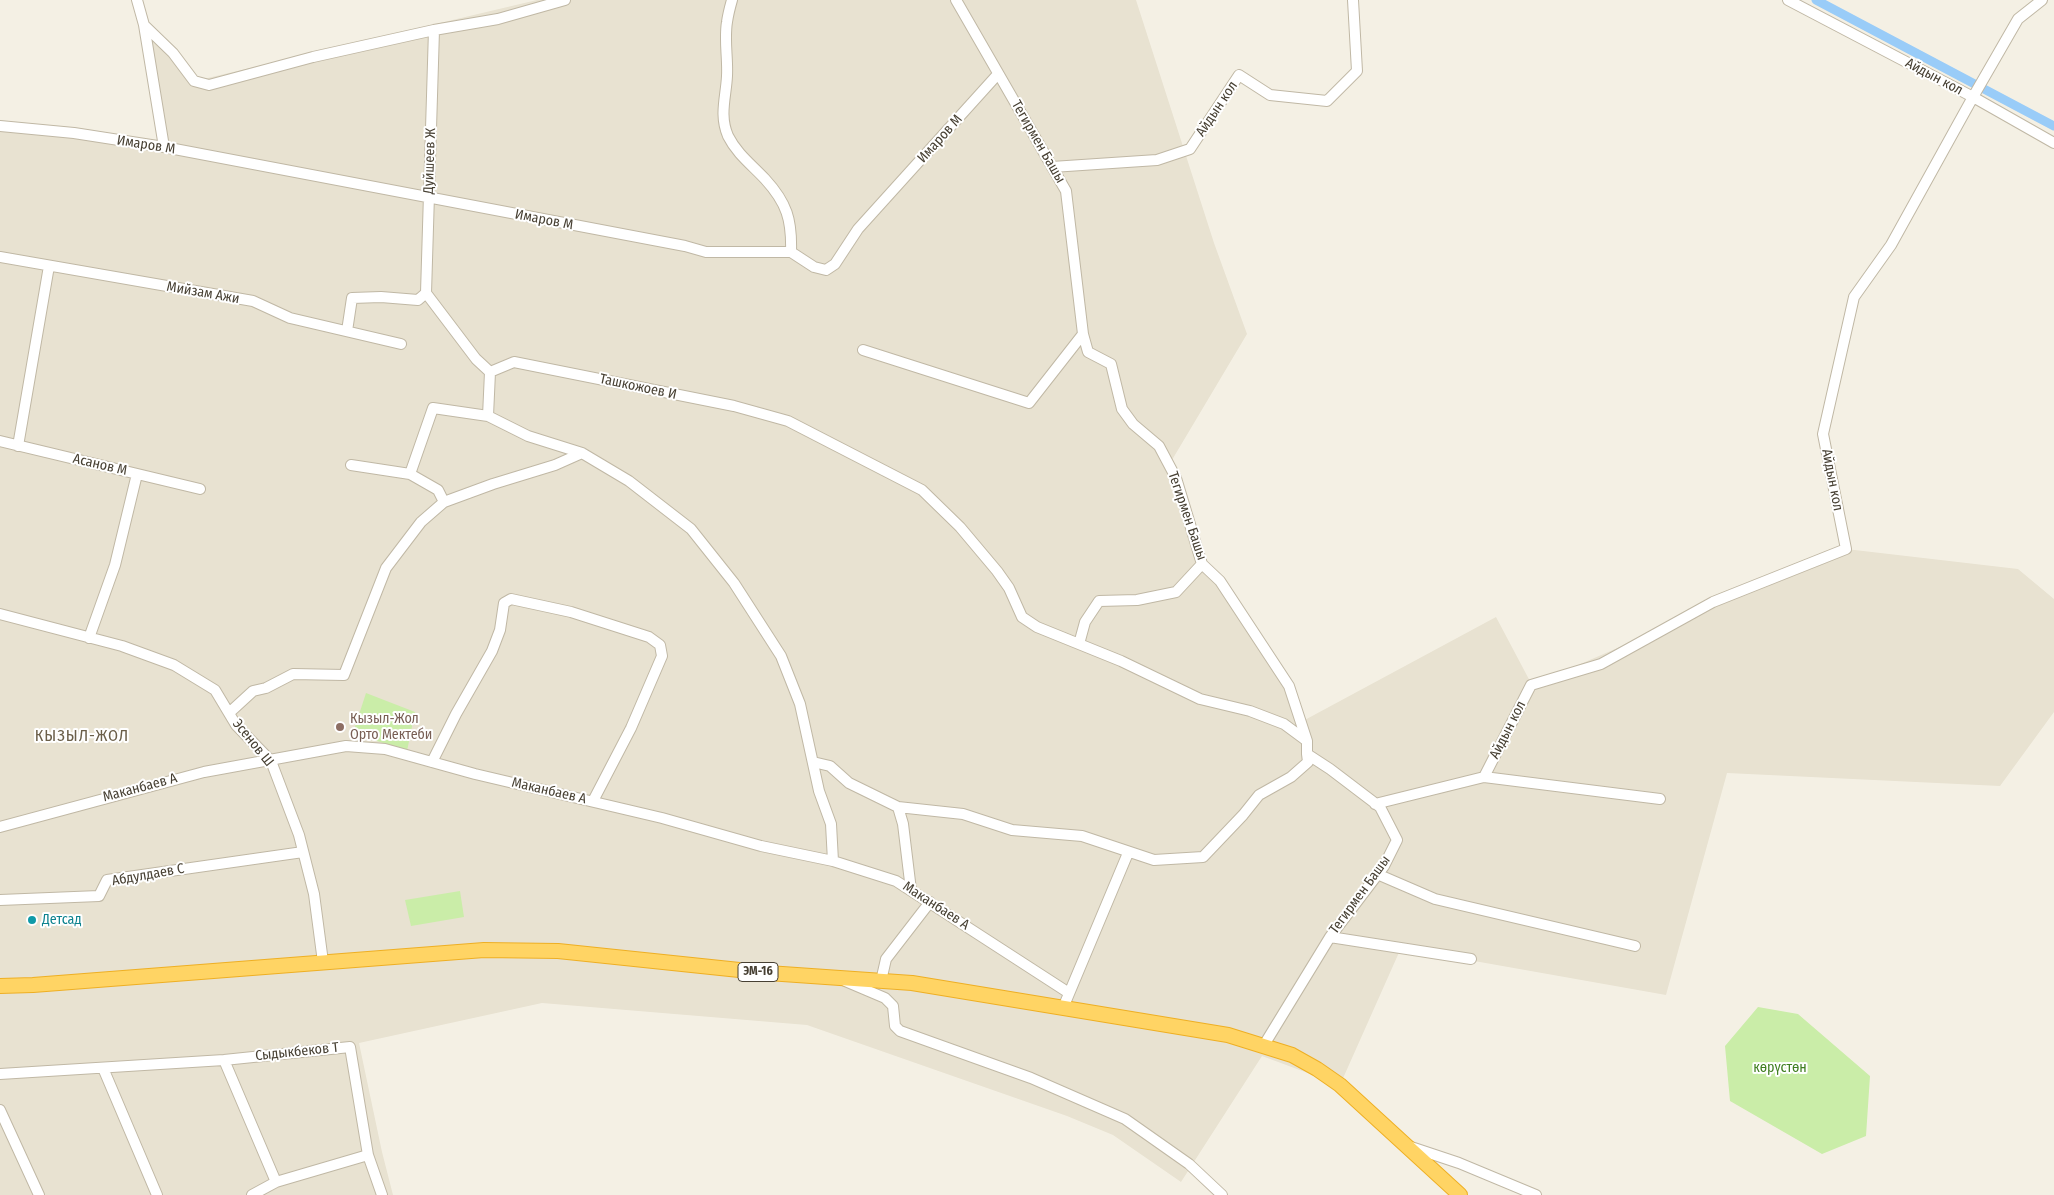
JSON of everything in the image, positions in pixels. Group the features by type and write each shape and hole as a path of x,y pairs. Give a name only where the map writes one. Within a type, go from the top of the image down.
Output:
{"highway":[{"name":"ЭМ-16","path":"0,986 484,950 558,951 768,974 912,984 1228,1035 1292,1055 1340,1085 1460,1195"}],"street":[{"path":"137,0 144,25 164,148"},
{"path":"144,25 173,53 194,81 210,85 313,57 434,30 498,19 565,0"},
{"path":"732,0 727,22 727,77 723,103 723,123 729,138 741,156 765,179 777,194 788,214 792,228 791,252"},
{"name":"Тегирмен Башы","path":"956,0 1066,191 1083,334 1088,352 1112,364 1122,409 1133,424 1159,446 1166,458 1176,478 1202,564 1220,581 1289,686 1307,741 1307,754 1380,807 1397,840 1384,866 1330,937 1264,1045"},
{"name":"Айдын кол","path":"1052,167 1157,160 1190,150 1239,75 1270,95 1327,101 1358,71 1353,0"},
{"name":"Айдын кол","path":"1484,777 1531,685 1601,664 1713,602 1846,549 1823,434 1854,297 1891,245 1973,97 1788,0"},
{"path":"2042,0 2018,19 1973,97 2054,142"},
{"name":"Дуйшеев Ж","path":"426,293 434,30"},
{"name":"Имаров М","path":"0,126 74,134 164,148 685,246 706,252 791,252 814,267 826,270 835,264 858,229 998,74"},
{"name":"Мийзам Ажи","path":"0,257 253,301 290,318 402,344"},
{"path":"18,446 49,266"},
{"path":"347,331 352,298 381,297 418,300 426,293 476,359 490,372 488,416"},
{"path":"863,350 1029,403 1083,334"},
{"name":"Ташкожоев И","path":"490,372 514,362 734,406 788,421 922,490 960,527 997,571 1009,588 1022,617 1037,627 1150,674 1200,700 1250,711 1284,724 1307,741"},
{"path":"410,474 433,408 488,416 528,436 582,453 629,481 691,529 734,583 781,656 800,704 819,791 831,824 833,862"},
{"name":"Асанов М","path":"0,441 200,489"},
{"path":"229,713 253,691 266,688 293,674 344,675 386,568 421,522 444,502 493,484 555,465 582,453"},
{"path":"351,465 410,474 438,490 444,502"},
{"path":"89,638 115,565 138,474"},
{"path":"1079,644 1085,622 1099,602 1138,600 1176,592 1202,564"},
{"path":"432,762 456,714 492,651 500,630 504,603 511,599 571,612 649,637 660,645 662,656 632,728 593,801"},
{"name":"Эсенов Ш","path":"0,614 122,646 174,665 215,690 236,724 271,761 299,836 314,894 323,962"},
{"name":"Маканбаев А","path":"0,827 204,772 346,746 385,749 476,774 662,818 761,846 833,862 896,881 1069,993"},
{"path":"813,762 830,766 849,783 898,807 963,814 1012,830 1082,836 1128,853 1154,860 1203,857 1243,815 1259,795 1291,777 1308,762 1307,754"},
{"path":"1375,804 1484,777 1660,799"},
{"path":"898,807 903,824 911,890"},
{"name":"Абдулдаев С","path":"0,900 99,896 107,880 303,852"},
{"path":"1063,1008 1128,853"},
{"path":"1377,874 1435,899 1635,946"},
{"path":"881,981 886,959 930,902"},
{"path":"1330,937 1471,959"},
{"path":"838,978 885,998 893,1006 895,1026 900,1031 1031,1078 1125,1120 1189,1164 1222,1195"},
{"name":"Сыдыкбеков Т","path":"0,1074 224,1060 350,1047 368,1155"},
{"path":"224,1060 276,1182"},
{"path":"103,1068 157,1195"},
{"path":"0,1110 39,1195"},
{"path":"1405,1145 1459,1164 1536,1195"},
{"path":"252,1195 276,1182 368,1155 382,1195"}],"shaded area":[{"path":"537,0 1136,0 1214,243 1247,334 1169,465 1202,564 1284,678 1301,722 1496,617 1532,685 1846,549 2018,569 2054,599 2054,712 2000,786 1727,773 1666,995 1401,948 1340,1085 1262,1056 1181,1182 1113,1135 1067,1116 807,1025 542,1003 359,1043 393,1195 0,1195 0,130 164,147 144,25 195,81"}],"green space":[{"path":"366,693 415,712 407,751 353,733"},
{"path":"460,891 464,917 411,926 405,900"},
{"name":"көрүстөн","path":"1758,1007 1798,1014 1870,1076 1866,1136 1822,1154 1730,1101 1725,1046"}],"waterway":[{"path":"1816,0 2054,126"}],"place":[{"name":"Кызыл-Жол Орто Мектеби","path":"340,727"},
{"name":"Детсад","path":"32,920"}],"district":[{"name":"КЫЗЫЛ-ЖОЛ","path":"82,737"}]}
